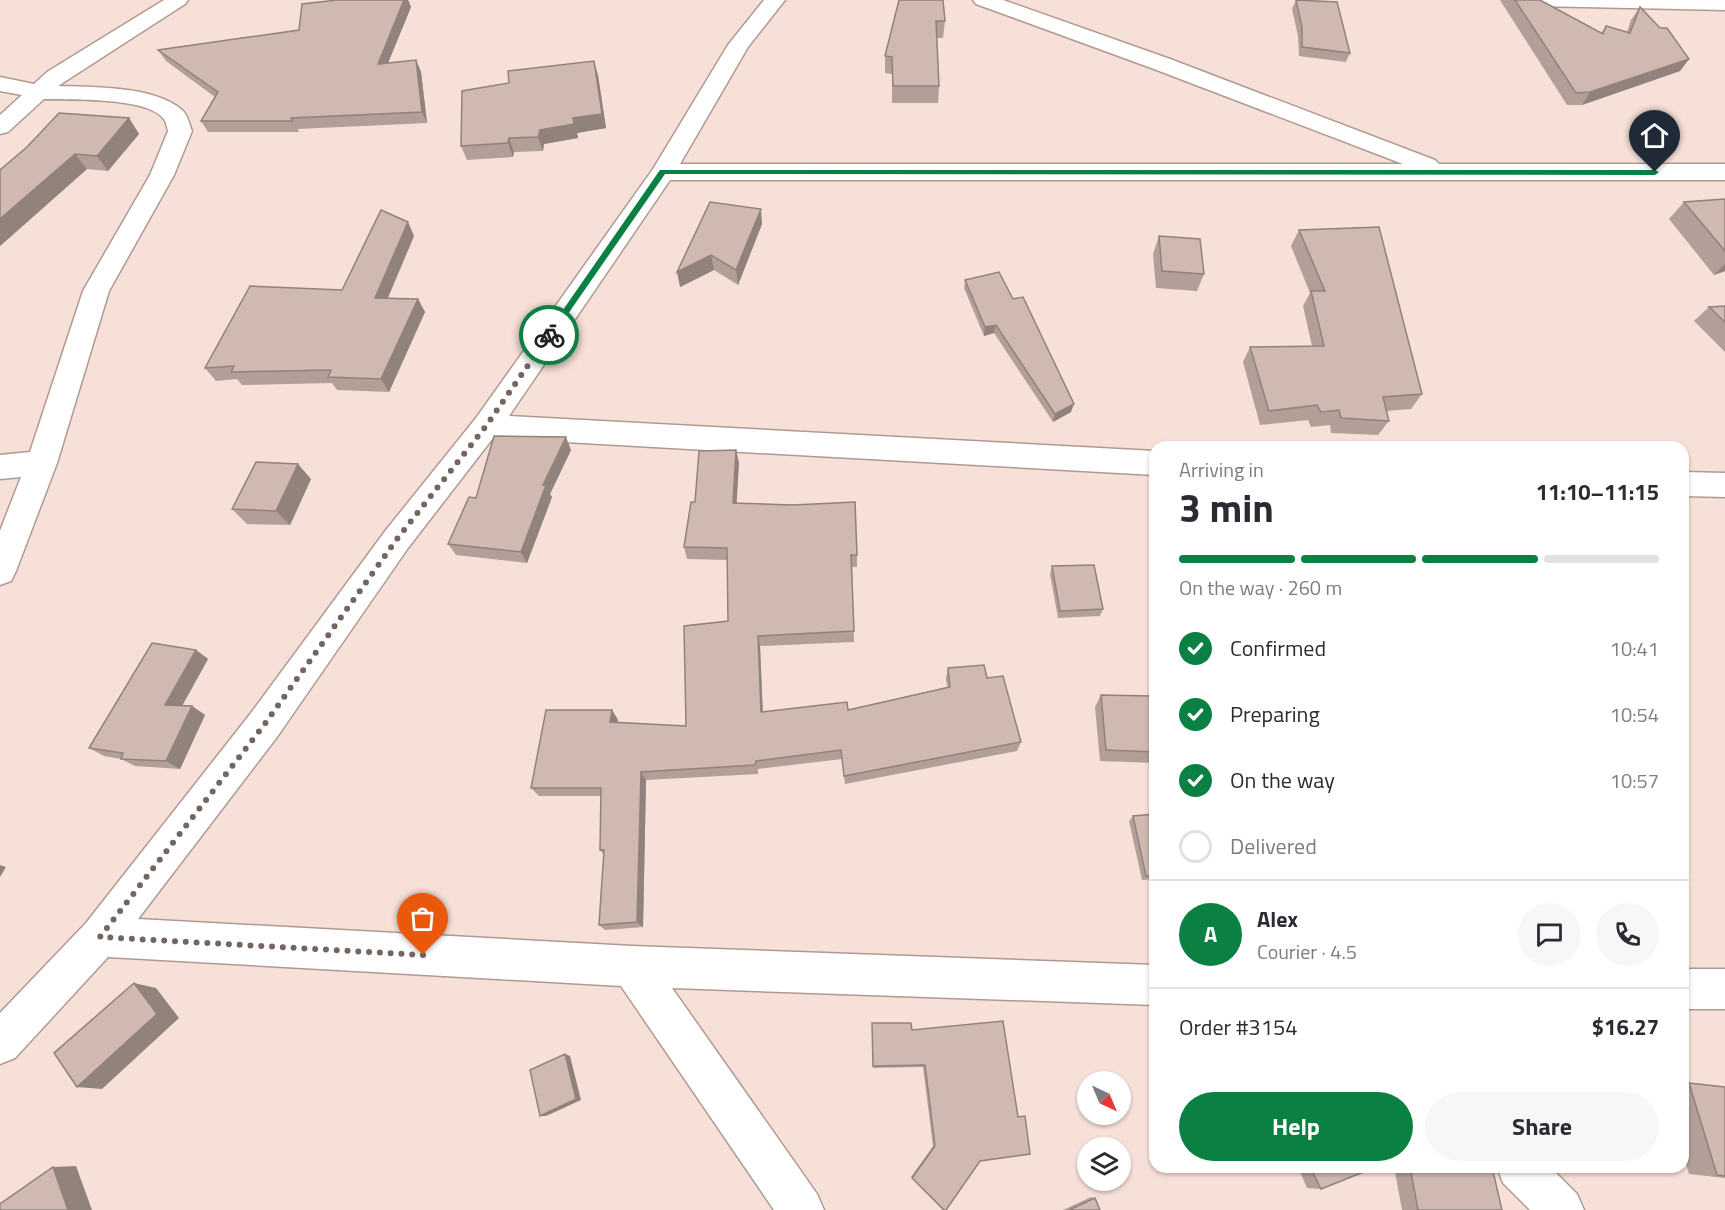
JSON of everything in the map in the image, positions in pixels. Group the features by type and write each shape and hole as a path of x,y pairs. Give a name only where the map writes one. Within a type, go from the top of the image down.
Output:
{"street":[{"path":"0,127 56,78 178,0"},
{"path":"0,1043 100,937 264,725 397,539 486,426 663,172 739,45 775,0"},
{"path":"983,0 1162,64 1445,172"},
{"path":"1535,0 1724,4"},
{"path":"0,84 38,92 122,94 163,107 176,116 180,131 162,175 138,213 96,291 42,463 0,571"},
{"path":"663,172 1725,172"},
{"path":"486,426 1149,463"},
{"path":"0,467 42,463"},
{"path":"1689,484 1725,485"},
{"path":"100,937 632,966 1149,985"},
{"path":"632,966 801,1210"},
{"path":"1689,989 1725,989"},
{"path":"1525,1173 1561,1210"}],"building":[{"path":"337,0 404,0 378,64 416,60 422,112 291,118 292,121 201,121 218,92 158,50 299,30 302,4"},
{"path":"899,0 943,0 945,21 936,21 939,86 893,86 892,57 885,56"},
{"path":"1296,0 1337,2 1350,53 1302,47 1302,27"},
{"path":"1515,0 1540,0 1603,34 1606,26 1630,33 1640,7 1660,28 1667,28 1689,59 1590,92 1576,93"},
{"path":"594,61 602,114 573,118 574,124 540,130 538,137 509,138 508,143 461,146 462,91 509,83 508,71"},
{"path":"59,113 129,118 97,156 75,154 0,219 0,170 27,147"},
{"path":"1725,199 1725,251 1684,202"},
{"path":"710,202 761,209 736,270 711,255 677,272"},
{"path":"381,210 408,222 375,298 418,299 381,379 328,377 331,370 231,372 234,366 205,368 250,286 342,290"},
{"path":"1379,227 1422,394 1383,397 1389,421 1341,418 1339,410 1321,412 1317,405 1269,411 1250,347 1324,346 1311,291 1325,291 1299,230"},
{"path":"1159,236 1200,239 1204,274 1162,271"},
{"path":"999,272 1013,299 1023,297 1074,404 1055,414 996,325 985,327 965,280"},
{"path":"1725,306 1725,322 1709,307"},
{"path":"494,436 566,437 543,485 546,485 521,552 448,544 469,497 476,498"},
{"path":"736,450 733,503 792,505 855,502 857,555 851,555 854,631 758,636 761,712 847,702 848,710 950,687 948,668 984,665 987,678 1003,676 1021,742 844,776 841,750 756,761 755,765 641,772 637,922 599,925 604,850 600,850 601,788 531,788 546,710 612,710 610,722 686,726 684,626 728,621 727,548 684,547 691,502 695,502 699,451"},
{"path":"256,462 298,464 276,511 232,509"},
{"path":"1094,565 1103,609 1060,611 1052,566"},
{"path":"152,643 196,650 165,705 192,706 166,761 121,759 123,753 89,748"},
{"path":"1101,695 1149,696 1149,752 1106,750"},
{"path":"1149,815 1149,876 1146,876 1133,816"},
{"path":"134,983 157,1014 77,1087 54,1053"},
{"path":"1003,1021 1018,1117 1025,1116 1030,1154 980,1161 944,1210 912,1178 935,1146 925,1065 873,1066 872,1023 911,1023 912,1030"},
{"path":"565,1054 576,1099 540,1116 530,1070"},
{"path":"1689,1083 1725,1087 1725,1176 1717,1175"},
{"path":"53,1167 68,1210 0,1210 0,1204"},
{"path":"1313,1173 1361,1173 1321,1189"},
{"path":"1411,1173 1493,1173 1502,1210 1418,1210"},
{"path":"1095,1198 1100,1210 1069,1210"}],"way so far":[{"path":"423,955 100,937 264,725 397,539 486,426 549,335"}],"route":[{"path":"549,335 663,172 1655,172"}]}
